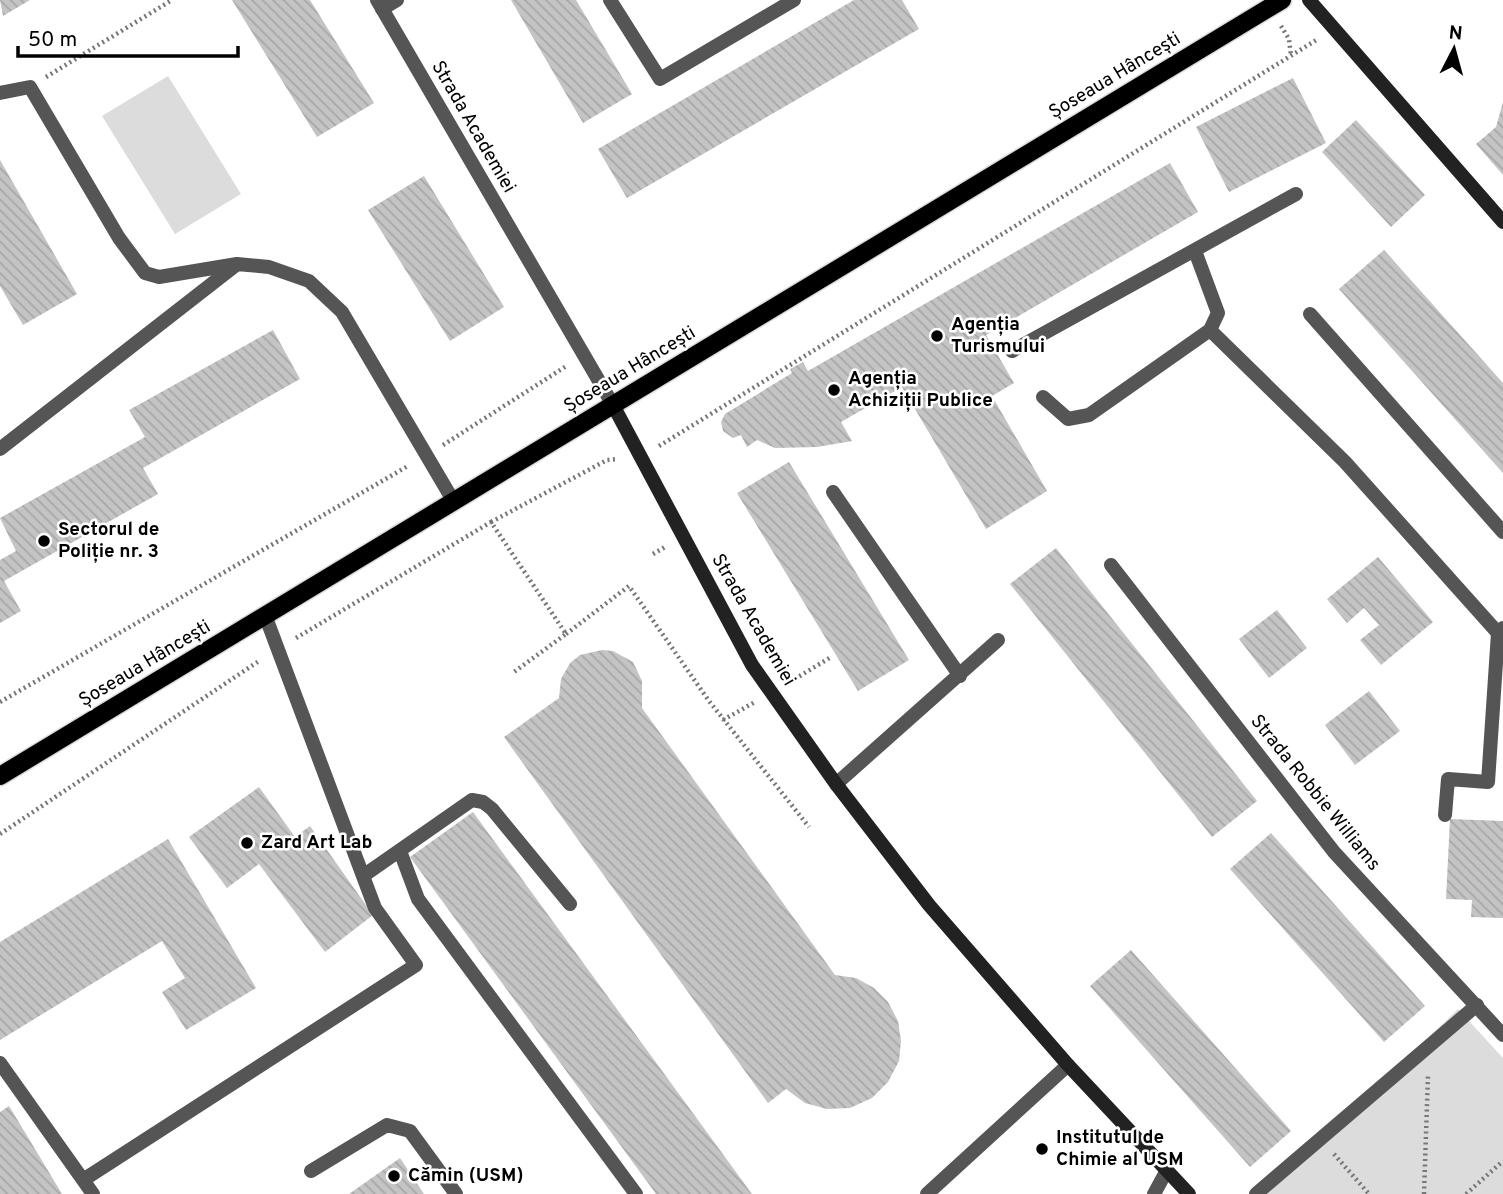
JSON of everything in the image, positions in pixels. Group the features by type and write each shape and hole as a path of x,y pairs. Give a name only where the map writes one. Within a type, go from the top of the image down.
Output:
{"main road":[{"name":"Șoseaua Hâncești","path":"0,776 1282,0"}],"street":[{"path":"379,4 397,0"},
{"path":"610,0 660,79 794,0"},
{"path":"1309,0 1503,222"},
{"name":"Strada Academiei","path":"379,4 613,405 752,665 836,784 929,905 1068,1065 1189,1194"},
{"path":"0,93 30,87 119,238 145,273 159,277 237,264 269,267 309,281 342,312 454,502"},
{"path":"1012,351 1296,194"},
{"path":"1043,397 1068,419 1089,415 1210,331 1218,313 1195,251"},
{"path":"0,449 237,264"},
{"path":"1310,313 1503,532"},
{"path":"1210,331 1345,462 1501,631 1488,782 1448,779 1445,815"},
{"path":"833,492 960,676"},
{"name":"Strada Robbie Williams","path":"1111,565 1334,852 1503,1035"},
{"path":"83,1180 415,965 375,908 265,615"},
{"path":"836,784 998,640"},
{"path":"363,876 471,800 483,802 570,904"},
{"path":"400,851 418,899 636,1194"},
{"path":"1256,1194 1477,1005"},
{"path":"0,1063 93,1194"},
{"path":"927,1194 1068,1065"},
{"path":"311,1171 387,1125 410,1131 456,1194"},
{"path":"1154,1194 1167,1170"}],"path":[{"path":"30,87 172,0"},
{"path":"1282,27 1289,39 1291,56"},
{"path":"687,428 1334,30"},
{"path":"0,702 427,456 584,355"},
{"path":"0,834 277,649 491,522 612,457 625,468"},
{"path":"491,522 566,634"},
{"path":"653,554 670,542"},
{"path":"514,672 629,586 716,711 809,827"},
{"path":"1424,1194 1428,1046"},
{"path":"1321,1140 1369,1194"},
{"path":"1466,1194 1503,1161"}],"shaded area":[{"path":"168,76 241,194 175,234 102,116"},
{"path":"1458,1009 1503,1058 1503,1194 1267,1194"}],"building":[{"path":"0,0 30,0 3,16"},
{"path":"232,0 310,0 374,103 317,137"},
{"path":"511,0 576,0 632,94 583,123"},
{"path":"854,0 902,0 919,29 627,198 598,149"},
{"path":"1293,78 1326,143 1229,192 1196,127"},
{"path":"1503,102 1503,175 1476,144 1496,127"},
{"path":"1356,120 1425,195 1391,227 1322,152"},
{"path":"0,160 77,294 23,325 0,286"},
{"path":"1170,163 1198,212 986,335 1014,383 992,396 1047,491 986,529 902,387 841,422 852,441 817,447 775,448 757,440 747,447 741,435 733,438 723,431 721,422 725,414 792,373 790,369 803,362 808,371"},
{"path":"424,176 504,307 450,341 368,210"},
{"path":"1384,250 1503,383 1503,473 1339,289"},
{"path":"273,330 300,379 143,468 158,494 4,581 21,611 0,623 0,560 16,551 0,518 145,437 129,410"},
{"path":"789,462 909,660 858,691 737,493"},
{"path":"1056,548 1257,801 1212,837 1010,584"},
{"path":"1378,557 1433,622 1381,665 1360,640 1379,625 1364,608 1347,623 1327,599"},
{"path":"1277,610 1307,648 1269,678 1239,639"},
{"path":"602,650 613,651 633,662 642,681 642,708 835,975 856,978 874,988 888,1002 898,1021 901,1041 899,1061 888,1082 872,1098 850,1108 827,1109 805,1103 786,1089 768,1103 504,737 559,698 561,679 570,663 580,655"},
{"path":"1369,691 1400,731 1355,765 1325,725"},
{"path":"259,787 295,837 310,826 373,915 325,952 259,864 227,888 189,837"},
{"path":"473,812 752,1194 656,1194 410,857"},
{"path":"1450,819 1503,821 1503,918 1471,917 1472,900 1446,899"},
{"path":"1271,833 1425,1006 1384,1042 1230,869"},
{"path":"168,839 256,988 186,1030 162,992 185,978 162,941 0,1040 0,942"},
{"path":"1131,950 1291,1131 1250,1167 1090,986"},
{"path":"9,1106 62,1194 0,1194 0,1112"},
{"name":"Cămin (USM)","path":"400,1158 424,1194 349,1194"}],"place":[{"name":"Agenția Turismului","path":"937,336"},
{"name":"Agenția Achiziții Publice","path":"834,390"},
{"name":"Sectorul de Poliție nr. 3","path":"44,541"},
{"name":"Zard Art Lab","path":"247,843"},
{"name":"Institutul de Chimie al USM","path":"1042,1149"},
{"name":"Cămin (USM)","path":"394,1176"}]}
